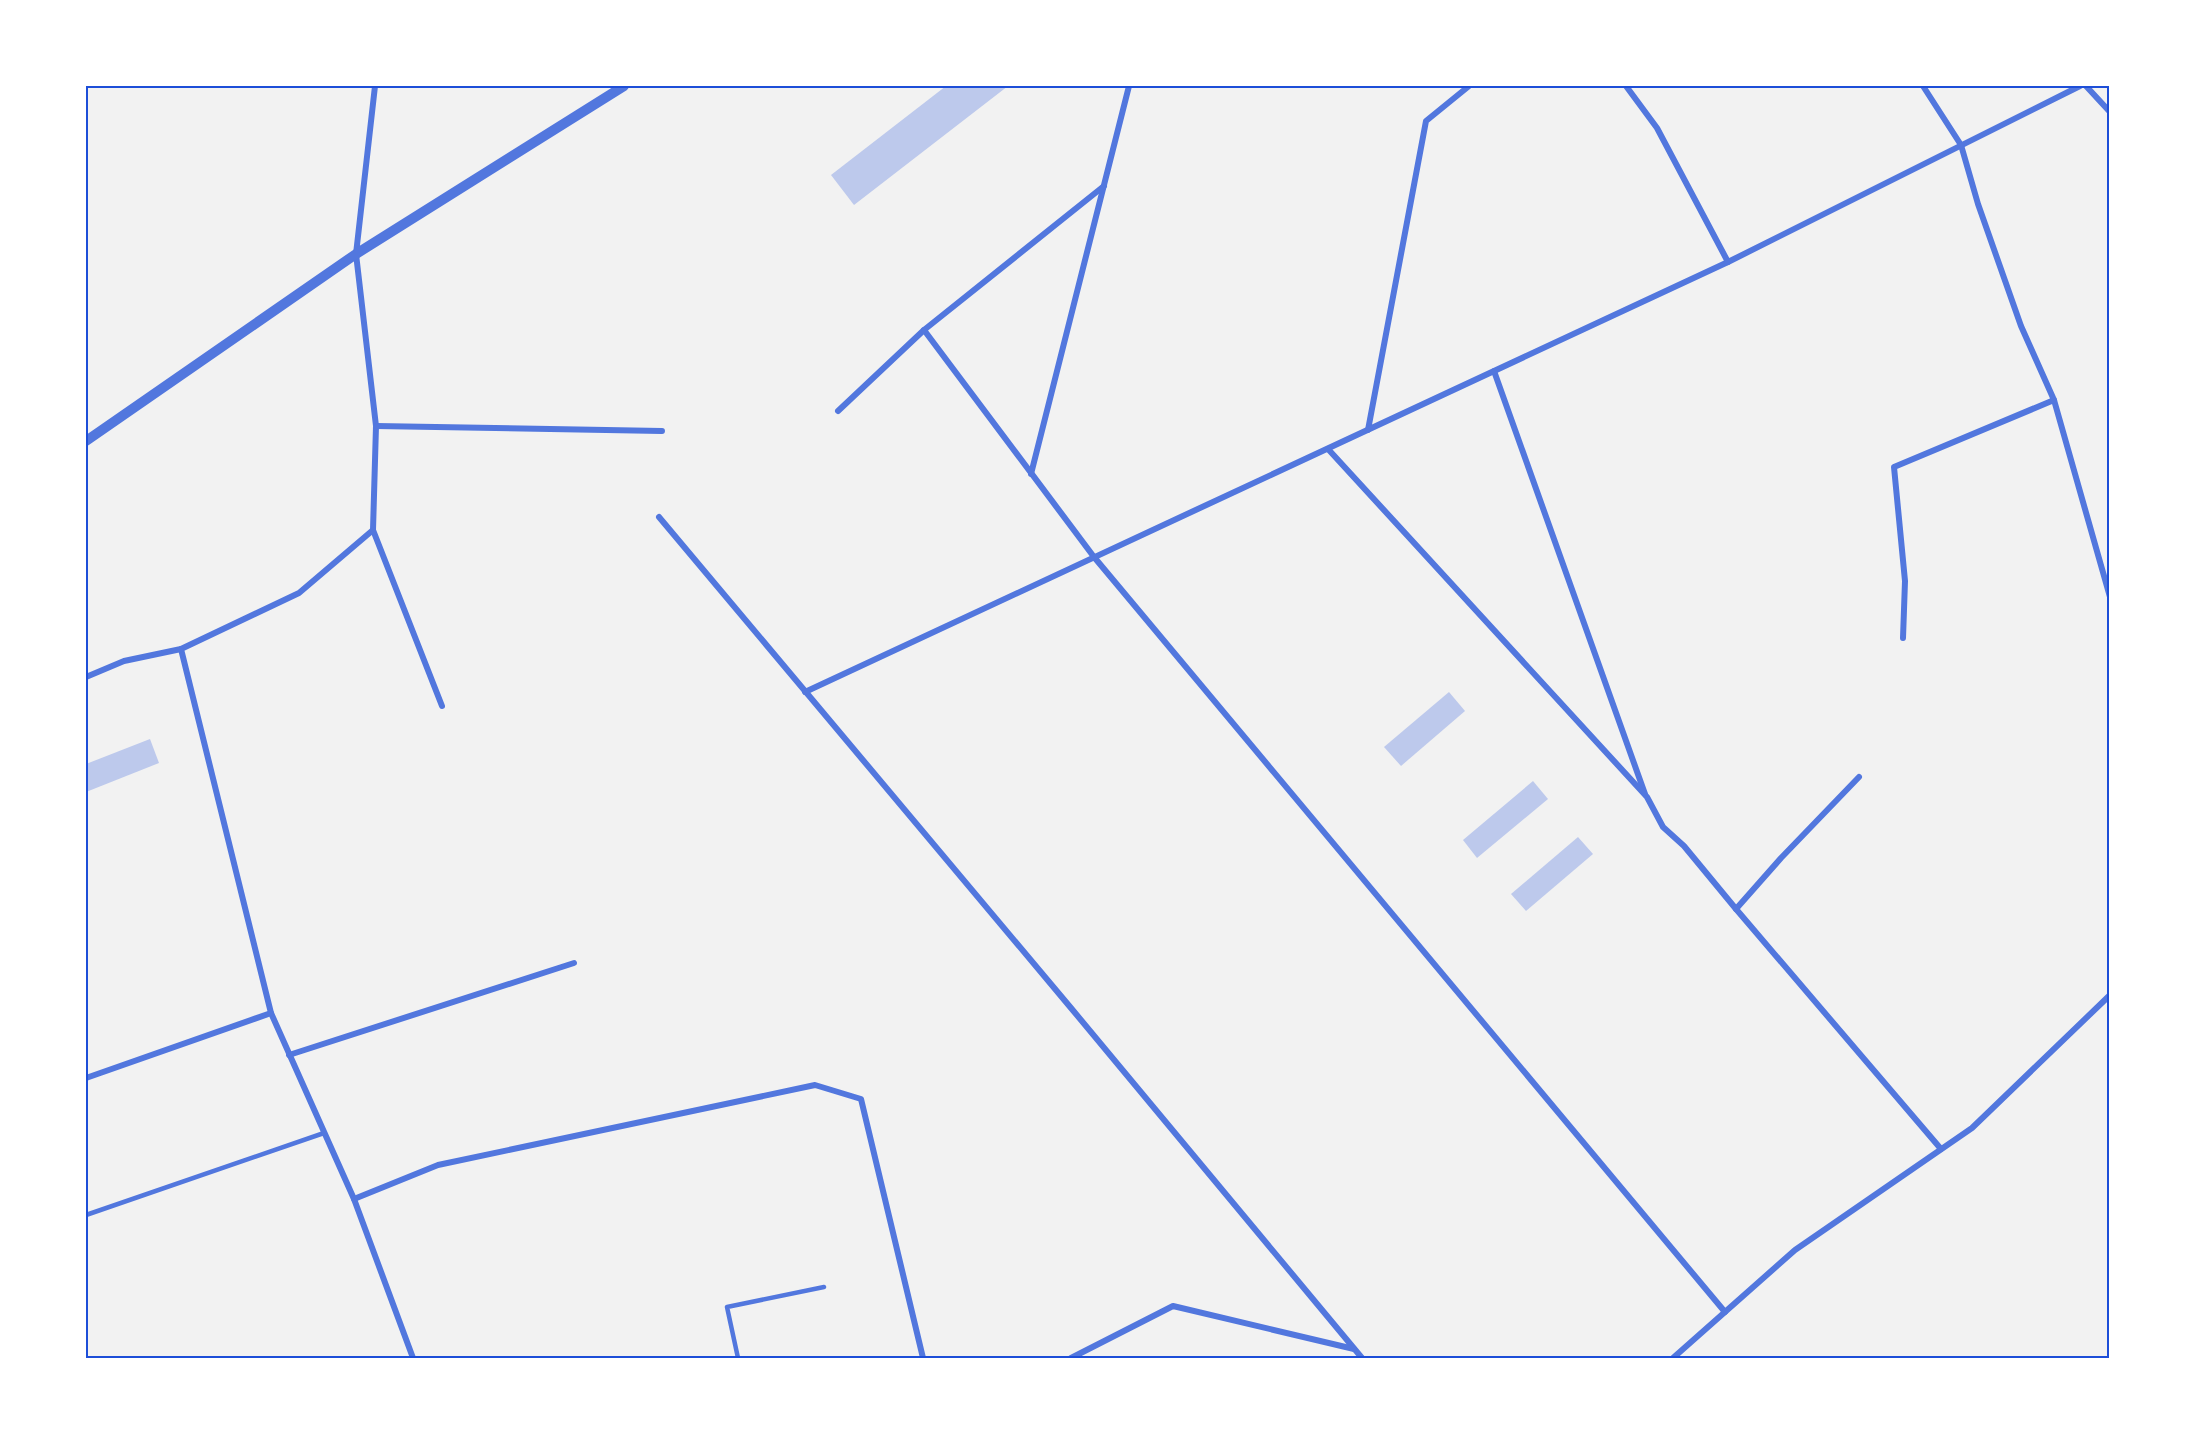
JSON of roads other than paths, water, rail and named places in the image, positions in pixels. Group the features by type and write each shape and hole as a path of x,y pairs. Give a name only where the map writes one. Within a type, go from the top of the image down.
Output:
{"street":[{"path":"375,86 356,254 376,426 372,530 442,706"},
{"path":"86,441 356,254 624,86"},
{"path":"1032,474 1129,86"},
{"path":"1368,430 1426,121 1469,86"},
{"path":"1626,86 1657,128 1728,262"},
{"path":"1923,86 1961,145 1977,204 2017,315 2055,400 2109,597"},
{"path":"805,692 1728,262 2080,86"},
{"path":"2086,86 2109,112"},
{"path":"838,411 924,330 1104,186"},
{"path":"924,330 1094,557 1725,1312"},
{"path":"1494,370 1647,797 1663,827 1684,846 1941,1149"},
{"path":"1903,638 1905,581 1894,467 2055,400"},
{"path":"376,426 662,432"},
{"path":"1328,449 1647,797"},
{"path":"659,518 1079,1017 1362,1359"},
{"path":"86,677 124,661 181,649 299,593 372,530"},
{"path":"181,649 271,1013 354,1198 413,1359"},
{"path":"2109,767 2109,772"},
{"path":"1736,909 1781,858 1859,777"},
{"path":"289,1055 574,963"},
{"path":"1673,1359 1795,1250 1972,1128 2109,995"},
{"path":"86,1078 271,1013"},
{"path":"354,1198 438,1165 815,1085 861,1099 923,1359"},
{"path":"1071,1359 1173,1306 1354,1350"}],"lane":[{"path":"86,1215 324,1133"},
{"path":"738,1359 728,1307 824,1287"}]}
